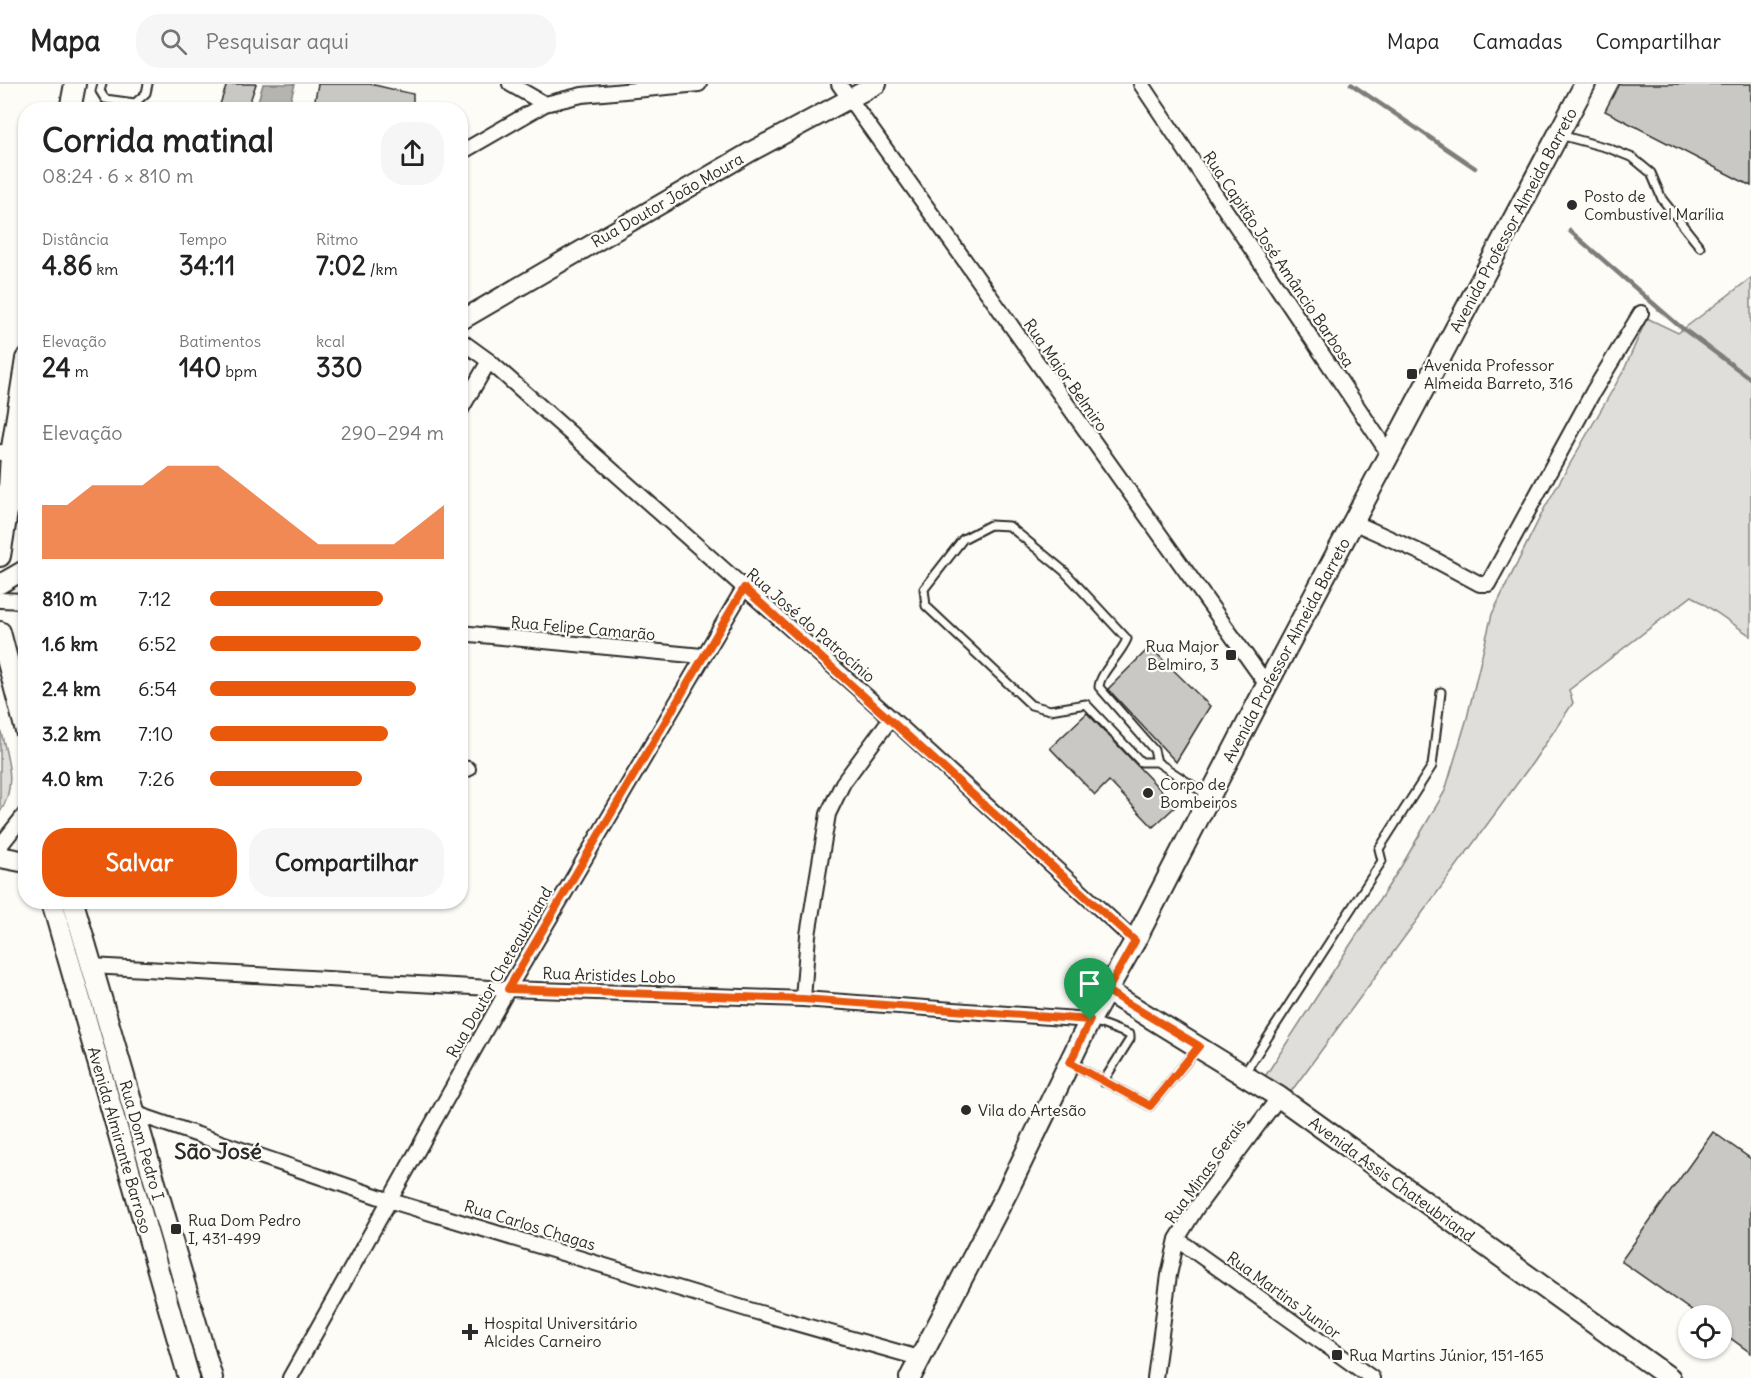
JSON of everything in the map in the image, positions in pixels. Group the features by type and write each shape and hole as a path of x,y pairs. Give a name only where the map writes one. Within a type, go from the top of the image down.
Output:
{"main road":[{"path":"72,102 75,84"},
{"name":"Rua Doutor João Moura","path":"468,316 752,151 877,84"},
{"name":"Avenida Professor Almeida Barreto","path":"910,1378 1007,1192 1090,1020 1135,941 1267,685 1585,84"},
{"path":"0,556 8,506 3,453 18,392"},
{"path":"0,584 18,574"},
{"path":"0,632 18,701"},
{"path":"0,857 18,860"},
{"name":"Avenida Almirante Barroso","path":"54,909 189,1378"},
{"name":"Rua Dom Pedro I","path":"75,909 212,1378"},
{"name":"Avenida Assis Chateubriand","path":"1107,991 1280,1097 1670,1378"}],"street":[{"path":"510,84 544,104"},
{"path":"468,148 544,104 582,95 699,84"},
{"name":"Rua Major Belmiro","path":"839,84 1267,685"},
{"name":"Rua Capitão José Amâncio Barbosa","path":"1141,84 1389,454"},
{"path":"1353,522 1424,554 1480,584 1488,584 1593,392 1641,313"},
{"name":"Rua José do Patrocínio","path":"468,346 489,361 891,718 1135,941"},
{"path":"468,397 489,361"},
{"name":"Rua Doutor Cheteaubriand","path":"291,1378 363,1251 388,1200 508,989 744,588"},
{"path":"0,600 18,601"},
{"name":"Rua Felipe Camarão","path":"468,634 702,656"},
{"path":"803,999 808,935 828,814 843,783 891,718"},
{"path":"0,846 18,823"},
{"name":"Rua Aristides Lobo","path":"91,966 508,989 803,999 1090,1020"},
{"name":"Rua Minas Gerais","path":"1155,1378 1169,1275 1177,1239 1197,1207 1280,1097"},
{"name":"Rua Carlos Chagas","path":"134,1113 388,1200 753,1311 919,1358"},
{"name":"Rua Martins Junior","path":"1177,1239 1372,1378"}],"lane":[{"path":"102,84 101,96 105,99 128,102"},
{"path":"136,102 146,93 148,84"},
{"path":"1558,135 1608,148 1633,158 1651,173 1662,199 1700,247"},
{"path":"1157,762 1154,750 1100,687 1100,678 1121,653 1127,639 1111,620 1064,571 1009,526 990,525 963,539 924,589 926,606 1031,705 1050,710 1086,704 1141,762 1157,762 1209,796"},
{"path":"1244,1074 1382,861 1379,849 1432,766 1442,692"},
{"path":"1090,1020 1130,1035 1130,1039 1103,1082"},
{"path":"1070,1063 1150,1106 1199,1046"}],"shaded area":[{"path":"263,84 295,84 290,102 258,102"},
{"path":"1751,278 1751,636 1692,596 1569,690 1573,703 1533,762 1290,1093 1264,1078 1402,865 1445,791 1467,718 1492,614 1544,509 1624,370 1647,318 1678,333"},
{"path":"0,728 8,760 10,781 9,792 0,812"}],"building":[{"path":"227,84 256,84 250,102 221,102"},
{"path":"318,84 370,84 413,94 413,102 315,102"},
{"path":"1619,84 1751,84 1751,186 1605,111"},
{"path":"1150,647 1210,706 1176,762 1108,689"},
{"path":"1087,713 1176,806 1153,827 1109,781 1095,795 1050,748"},
{"path":"1713,1132 1751,1159 1751,1353 1732,1339 1732,1305 1683,1305 1621,1261"}],"waterway":[{"path":"1351,84 1475,168"},
{"path":"1570,231 1678,325 1751,379"}],"place":[{"name":"Posto de Combustível Marília","path":"1572,205"},
{"name":"Avenida Professor Almeida Barreto, 316","path":"1412,374"},
{"name":"Rua Major Belmiro, 3","path":"1231,655"},
{"name":"Corpo de Bombeiros","path":"1148,793"},
{"name":"Vila do Artesão","path":"966,1110"},
{"name":"Rua Dom Pedro I, 431-499","path":"176,1229"},
{"name":"Hospital Universitário Alcides Carneiro","path":"470,1332"},
{"name":"Rua Martins Júnior, 151-165","path":"1337,1355"}],"district":[{"name":"São José","path":"218,1151"}],"route":[{"path":"744,588 891,718 1135,941 1107,991 1199,1046 1154,1102 1150,1106 1145,1105 1070,1063 1090,1020 803,999 508,989 744,588"}]}
